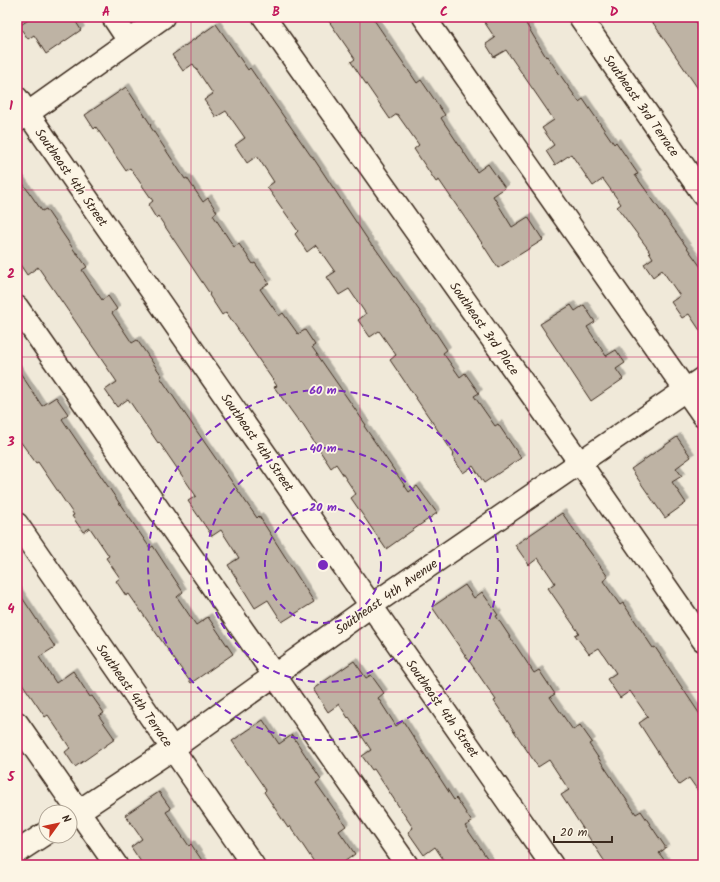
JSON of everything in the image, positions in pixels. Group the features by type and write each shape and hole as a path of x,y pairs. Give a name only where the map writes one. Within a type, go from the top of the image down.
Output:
{"street":[{"path":"113,17 129,41"},
{"path":"20,111 129,41 163,17"},
{"name":"Southeast 3rd Place","path":"264,17 580,463 703,640"},
{"path":"424,17 694,384 703,415"},
{"name":"Southeast 3rd Terrace","path":"580,17 703,194"},
{"name":"Southeast 4th Street","path":"20,111 372,605 552,865"},
{"path":"17,307 407,865"},
{"name":"Southeast 4th Avenue","path":"78,811 172,749 372,605 694,384"},
{"name":"Southeast 4th Terrace","path":"17,524 253,865"},
{"path":"17,723 68,804"},
{"path":"78,819 116,865"},
{"path":"17,852 38,838"}],"building":[{"path":"33,17 73,17 81,30 46,54 34,35 28,39 19,26"},
{"path":"326,17 372,17 417,83 421,80 445,115 441,118 477,172 488,164 505,188 493,196 512,227 528,217 543,240 498,268 439,180 436,182 414,149 419,145 397,114 390,119 351,62 355,59"},
{"path":"481,17 522,17 546,57 547,56 579,102 583,99 614,144 616,142 638,174 635,175 703,270 703,335 689,314 682,318 671,302 680,296 662,270 653,277 644,264 653,258 649,250 617,207 621,204 603,179 593,186 571,154 555,165 546,151 554,145 542,128 554,120 506,50 494,57 486,44 495,38"},
{"path":"649,17 692,17 703,34 703,96"},
{"path":"216,24 248,70 250,68 312,156 372,246 373,245 434,330 447,350 443,353 460,377 465,373 479,393 474,396 495,426 498,424 521,458 484,483 473,466 463,473 452,456 454,454 390,360 396,355 379,331 370,337 358,320 366,314 349,289 339,295 327,277 335,272 316,245 307,252 295,234 298,231 267,187 274,182 257,156 247,163 235,145 245,138 226,111 216,117 204,100 213,94 193,64 183,71 172,55"},
{"path":"126,87 185,179 187,178 203,202 208,198 217,212 213,215 234,247 239,244 269,283 260,289 279,316 283,313 298,334 305,330 315,345 312,347 366,425 364,426 409,492 417,486 437,513 386,549 351,498 356,494 336,464 331,468 301,422 300,423 274,387 277,386 226,312 222,315 209,295 210,294 158,216 156,218 148,205 153,201 130,168 126,171 96,127 94,129 85,115"},
{"path":"17,175 42,211 46,209 87,267 82,270 102,300 108,296 117,309 112,313 132,343 137,340 162,376 160,377 257,518 259,516 314,602 282,622 268,600 255,608 228,565 239,558 221,530 212,536 188,501 196,496 128,399 117,407 105,390 117,382 38,267 27,275 17,260"},
{"path":"571,305 575,311 584,305 595,322 587,327 606,356 616,350 625,363 616,369 623,379 591,401 540,324"},
{"path":"17,368 42,406 56,397 68,414 62,419 150,548 153,546 183,592 177,597 196,625 208,617 233,654 191,683 129,594 126,596 116,581 120,578 106,558 109,556 90,528 83,532 72,516 74,515 38,462 36,463 17,437"},
{"path":"677,437 691,457 676,468 682,476 672,482 686,503 665,518 631,469"},
{"path":"562,513 608,577 603,581 620,605 623,603 653,648 655,647 703,719 703,798 689,778 679,785 639,723 648,717 630,691 620,698 607,679 616,673 599,648 589,654 575,635 579,633 548,588 555,583 538,558 529,565 515,545"},
{"path":"465,585 474,598 482,592 534,673 539,670 555,694 550,697 573,730 580,725 592,742 589,744 636,814 641,811 666,848 659,853 668,865 607,865 561,795 569,790 549,760 538,767 494,701 496,700 432,607"},
{"path":"17,590 55,647 39,657 56,683 73,671 90,697 92,696 104,713 99,716 115,739 75,767 65,752 70,748 48,715 45,717 17,676"},
{"path":"354,661 366,678 371,675 384,693 378,698 396,726 403,721 454,800 456,798 472,822 465,826 492,865 447,865 435,847 424,855 408,832 413,828 374,769 372,770 362,756 371,750 339,704 328,712 313,689"},
{"path":"263,720 279,744 292,735 321,779 316,783 346,826 339,831 355,854 340,865 316,865 290,826 288,828 264,792 266,790 232,741"},
{"path":"159,792 171,809 166,812 189,846 191,844 205,865 143,865 131,847 142,839 125,815"}]}
